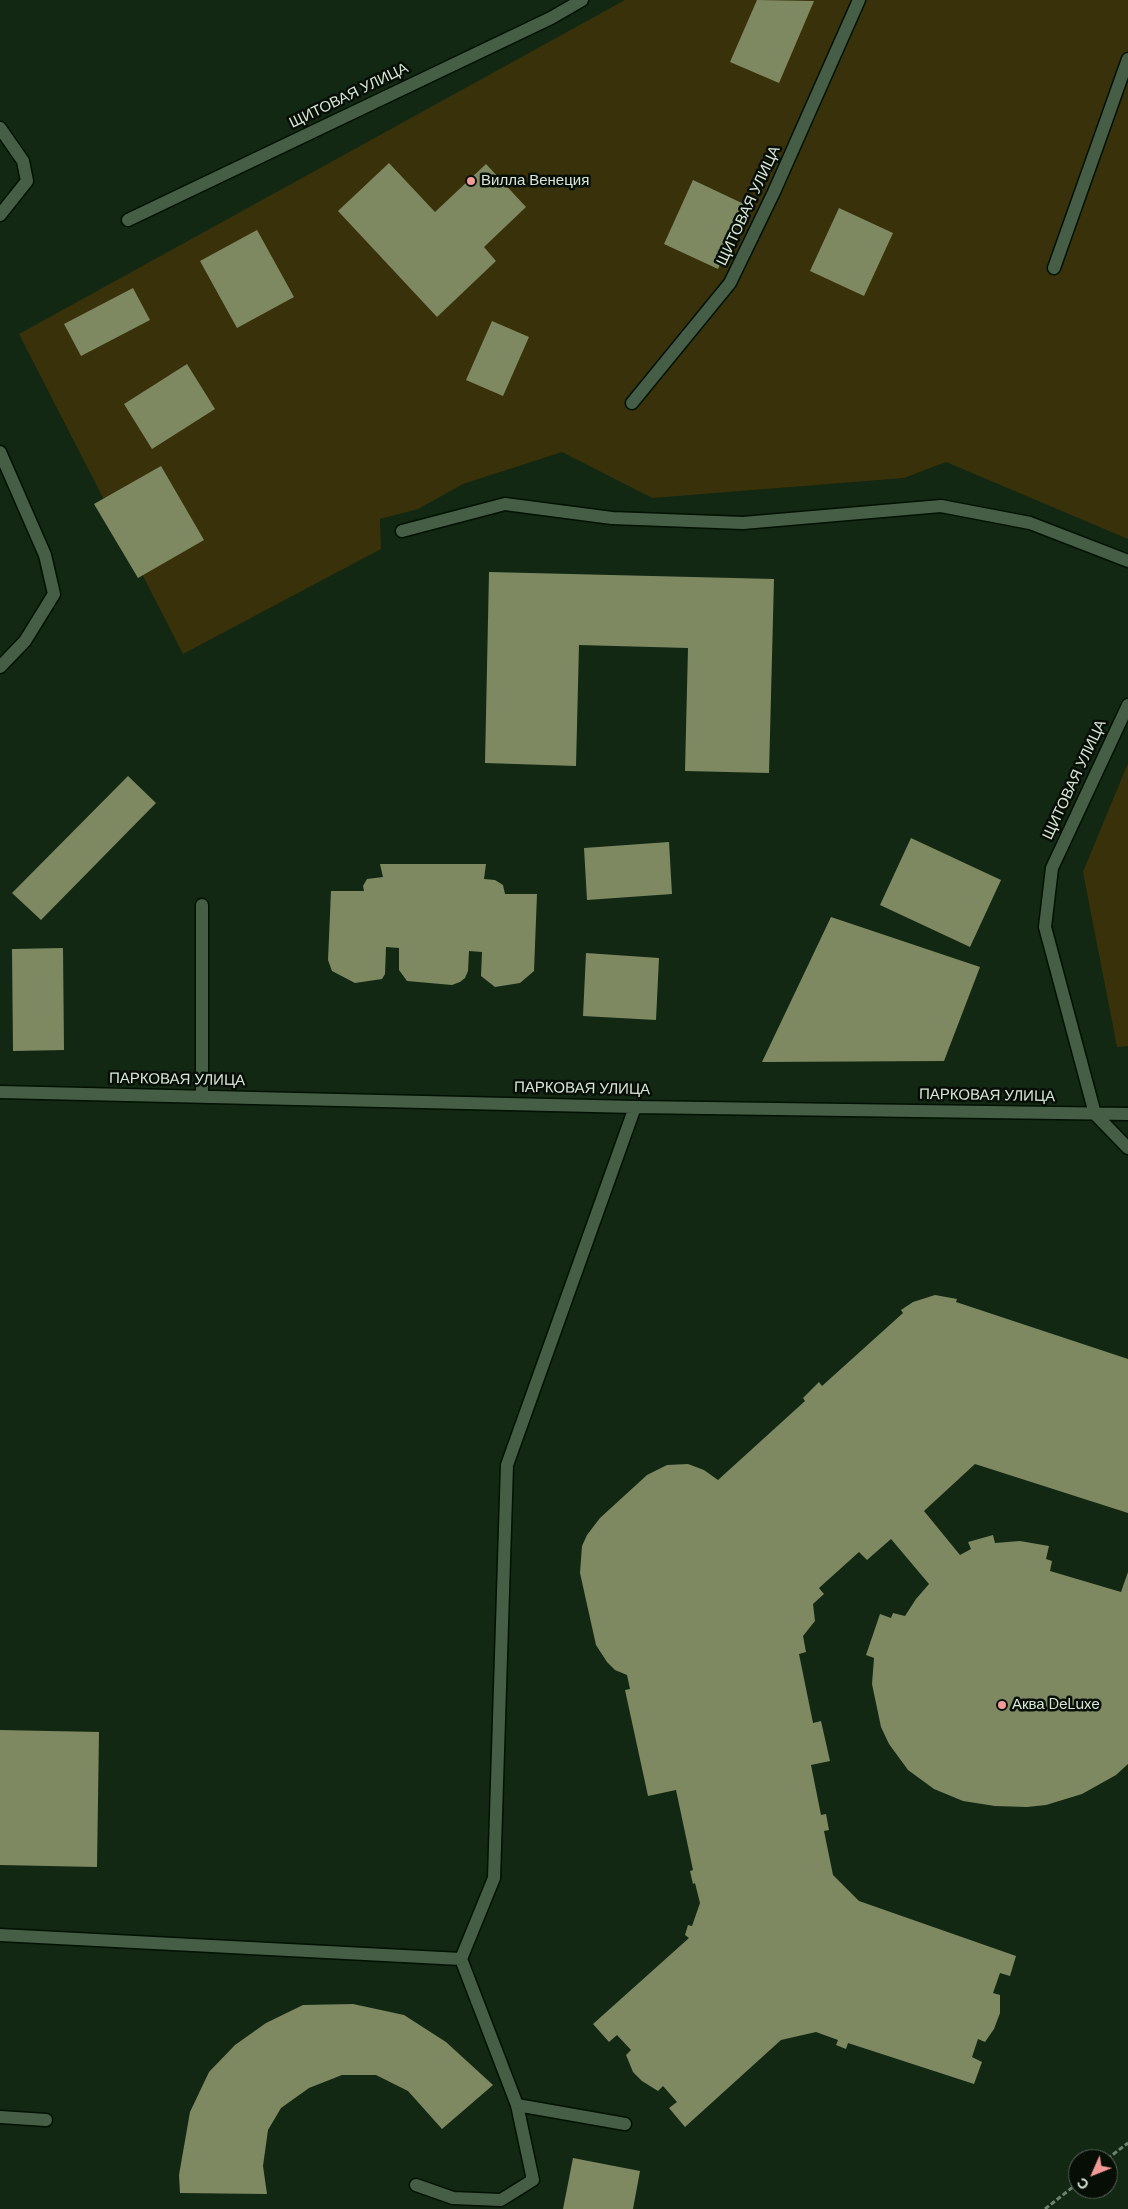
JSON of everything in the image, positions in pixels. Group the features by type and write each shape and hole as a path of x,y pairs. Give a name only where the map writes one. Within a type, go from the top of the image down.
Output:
{"street":[{"name":"ЩИТОВАЯ УЛИЦА","path":"128,220 542,22 582,0"},
{"name":"ЩИТОВАЯ УЛИЦА","path":"632,403 730,284 774,192 859,0"},
{"path":"1054,268 1128,59"},
{"path":"0,128 23,161 27,181 0,215"},
{"path":"0,452 45,555 54,594 25,641 0,667"},
{"path":"402,531 505,504 612,518 743,523 941,506 1030,523 1128,561"},
{"name":"ЩИТОВАЯ УЛИЦА","path":"1095,1114 1045,928 1052,868 1126,712"},
{"path":"202,905 202,1096"},
{"name":"ПАРКОВАЯ УЛИЦА","path":"0,1092 635,1107 1128,1114"},
{"path":"416,2185 453,2198 501,2200 533,2180 516,2106 461,1960 494,1878 507,1465 635,1107"},
{"path":"1095,1114 1128,1148"},
{"path":"0,1935 461,1960"},
{"path":"516,2106 625,2124"},
{"path":"0,2116 46,2120"}],"path":[{"path":"1118,2151 1128,2143"},
{"path":"1045,2209 1068,2191"}],"shaded area":[{"path":"625,0 1128,0 1128,539 946,462 904,478 652,498 562,452 463,484 418,509 380,519 381,549 183,654 19,334"},
{"path":"1128,763 1128,1046 1117,1047 1083,872"}],"building":[{"path":"757,0 814,1 779,83 730,62"},
{"path":"389,163 435,212 486,164 526,207 484,247 496,261 437,317 338,211"},
{"path":"693,180 746,205 718,269 664,244"},
{"path":"839,208 893,233 864,296 810,271"},
{"path":"257,230 294,297 237,328 200,261"},
{"path":"133,288 150,320 81,356 64,324"},
{"path":"492,321 529,337 503,396 466,380"},
{"path":"187,364 215,409 152,449 124,404"},
{"path":"161,466 204,540 138,578 94,504"},
{"path":"489,572 774,579 769,773 685,771 688,648 579,645 576,766 485,763"},
{"path":"128,776 156,803 41,920 12,893"},
{"path":"911,838 1001,880 970,947 880,905"},
{"path":"669,842 672,894 587,900 584,848"},
{"path":"380,864 486,864 484,879 495,880 503,885 505,894 537,894 534,971 520,983 495,987 481,976 482,952 469,951 468,971 465,978 460,982 452,985 407,981 399,970 399,948 386,947 385,974 382,979 355,983 332,971 328,960 331,891 364,891 363,886 367,879 383,877"},
{"path":"831,917 980,967 944,1061 762,1062"},
{"path":"63,948 64,1050 13,1051 12,949"},
{"path":"586,953 659,958 656,1020 583,1016"},
{"name":"Аква DeLuxe","path":"935,1295 957,1299 956,1302 1128,1359 1128,1513 975,1464 924,1511 960,1555 971,1549 968,1542 993,1535 995,1543 1020,1541 1049,1546 1046,1559 1052,1561 1050,1571 1121,1592 1128,1572 1128,1764 1116,1775 1082,1794 1046,1805 1027,1807 995,1806 963,1801 934,1789 908,1770 889,1744 881,1727 872,1684 874,1658 866,1655 880,1614 891,1618 893,1613 905,1616 929,1584 891,1539 867,1560 859,1552 819,1588 824,1594 813,1604 815,1621 803,1636 806,1652 799,1654 813,1723 821,1721 830,1761 811,1765 821,1815 826,1814 829,1830 824,1831 833,1875 859,1901 1016,1956 1010,1976 1000,1973 993,1993 1000,1995 1000,2013 994,2029 985,2042 978,2039 972,2057 982,2062 974,2084 848,2043 846,2049 836,2045 838,2040 816,2032 781,2040 685,2127 669,2108 677,2102 663,2086 658,2091 642,2081 633,2072 626,2055 631,2050 617,2035 609,2042 593,2024 689,1938 685,1935 688,1925 692,1926 700,1903 690,1871 693,1870 676,1790 648,1796 625,1690 630,1689 627,1675 615,1670 607,1662 596,1645 580,1573 582,1546 587,1535 600,1518 647,1475 667,1465 688,1464 704,1470 718,1480 805,1401 803,1398 819,1382 822,1386 903,1313 901,1310 913,1302"},
{"path":"0,1730 99,1732 97,1867 0,1865"},
{"path":"353,2004 404,2015 446,2042 493,2085 442,2129 408,2091 376,2075 342,2075 309,2088 281,2108 268,2130 263,2166 267,2194 180,2193 179,2175 190,2112 209,2072 235,2045 266,2023 303,2005"},
{"path":"573,2158 640,2171 633,2209 563,2209"}],"place":[{"name":"Вилла Венеция","path":"471,181"},
{"name":"Аква DeLuxe","path":"1002,1705"}]}
